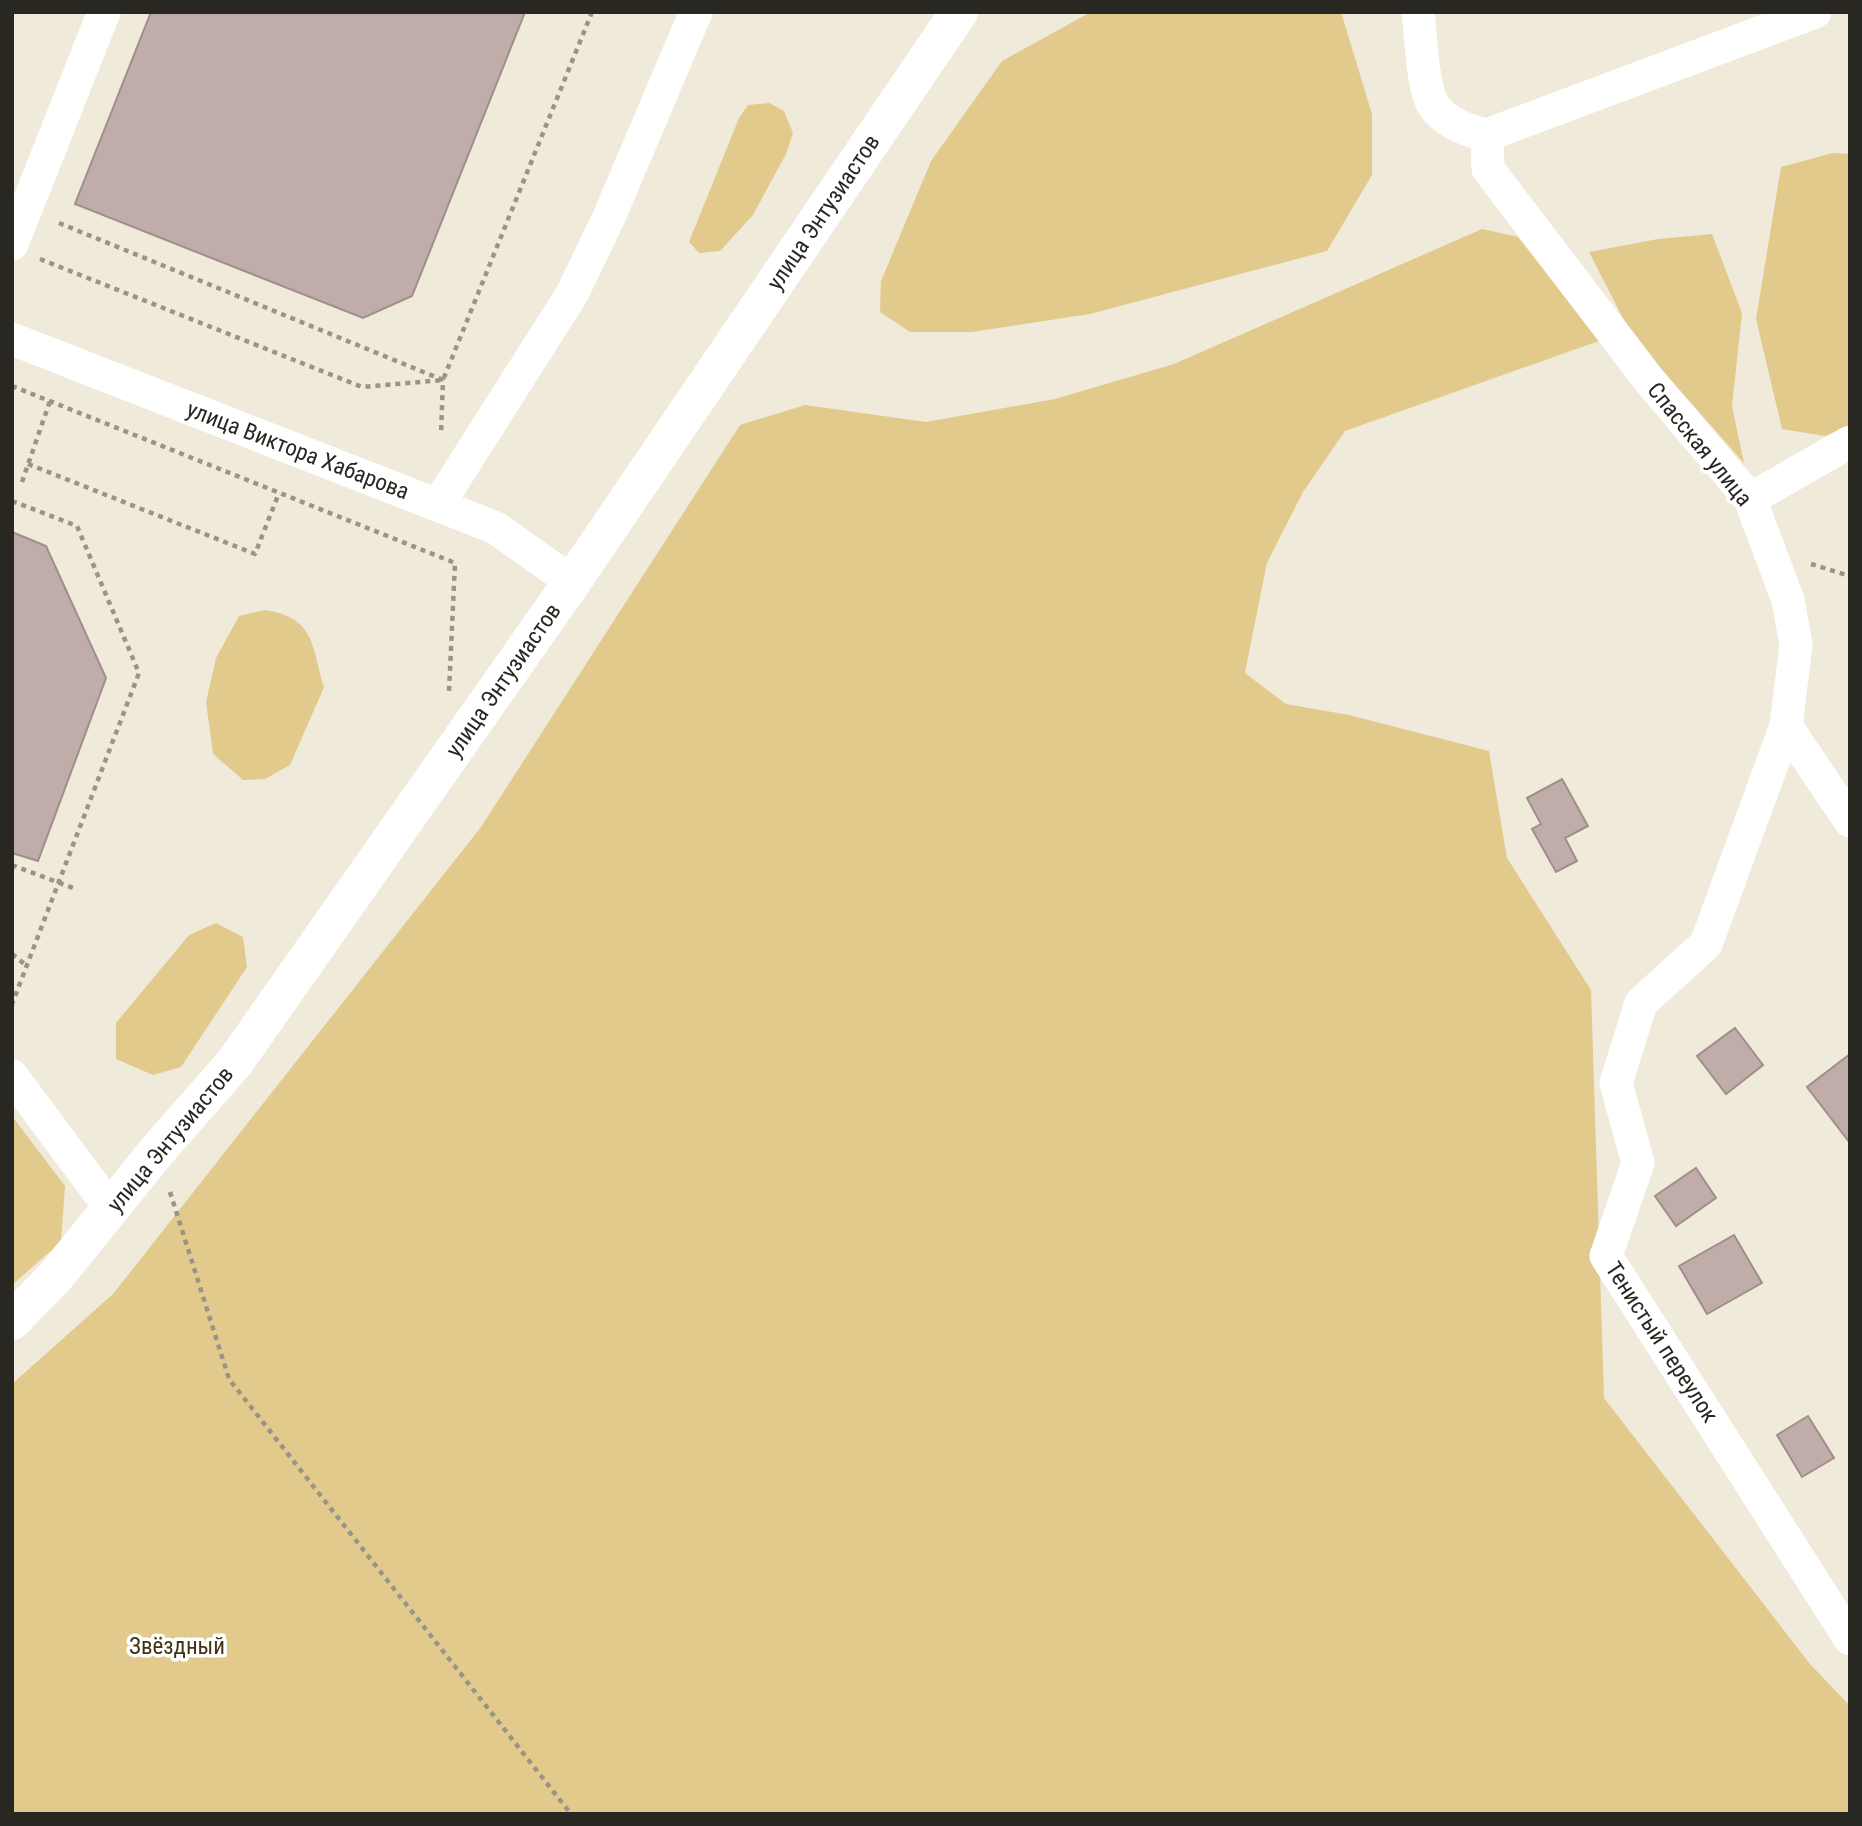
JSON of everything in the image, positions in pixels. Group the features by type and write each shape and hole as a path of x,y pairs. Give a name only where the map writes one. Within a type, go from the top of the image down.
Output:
{"main road":[{"name":"улица Энтузиастов","path":"12,1321 55,1278 157,1151 235,1062 572,582 959,12"}],"street":[{"path":"25,251 104,12"},
{"path":"438,505 572,294 609,217 696,12"},
{"path":"1418,12 1430,100 1467,131 1487,135 1815,12"},
{"name":"Спасская улица","path":"1487,135 1488,169 1649,380 1750,499 1788,600 1796,645 1786,726"},
{"name":"улица Виктора Хабарова","path":"12,339 496,528 572,582"},
{"path":"1750,499 1850,442"},
{"path":"1786,726 1850,821"},
{"name":"Тенистый переулок","path":"1786,726 1706,944 1641,1003 1616,1083 1638,1163 1606,1256 1850,1639"},
{"path":"12,1076 111,1209"}],"path":[{"path":"441,436 443,380 592,12"},
{"path":"58,225 443,380"},
{"path":"25,251 362,387 443,380"},
{"path":"12,386 455,563 449,692"},
{"path":"22,482 50,401"},
{"path":"28,464 255,554 279,493"},
{"path":"12,501 77,526 139,673 61,883 12,1003"},
{"path":"12,865 73,888"},
{"path":"12,954 27,966"},
{"path":"157,1151 229,1379 571,1814"}],"green space":[{"path":"1091,12 1341,12 1372,114 1372,175 1327,251 1090,314 972,332 910,332 880,312 881,281 931,161 1002,61"},
{"path":"769,103 784,111 793,133 786,154 753,215 720,251 699,253 689,242 739,118 748,105"},
{"path":"1833,153 1850,154 1850,427 1825,436 1782,429 1756,319 1781,167"},
{"name":"Звёздный","path":"1482,229 1518,237 1599,341 1345,431 1303,492 1267,563 1245,673 1286,704 1349,715 1489,751 1507,858 1591,990 1604,1398 1810,1664 1850,1706 1850,1814 12,1814 12,1384 113,1294 481,827 740,425 805,405 926,422 1055,399 1174,364"},
{"path":"1712,234 1742,313 1732,406 1744,463 1632,336 1589,252 1658,239"},
{"path":"265,610 293,619 302,627 313,646 324,687 290,765 265,779 243,780 213,754 206,702 216,658 239,616"},
{"path":"216,923 243,937 247,967 181,1067 153,1075 116,1059 116,1023 189,935"},
{"path":"12,1116 65,1186 61,1242 12,1285"}],"building":[{"path":"151,12 525,12 412,296 363,318 75,204"},
{"path":"12,532 46,546 106,678 38,861 12,853"},
{"path":"1562,779 1588,826 1565,838 1577,861 1556,872 1532,829 1541,824 1527,798"},
{"path":"1735,1028 1763,1065 1726,1094 1697,1056"},
{"path":"1850,1054 1850,1143 1807,1087"},
{"path":"1696,1168 1716,1198 1676,1226 1655,1196"},
{"path":"1734,1235 1762,1283 1707,1314 1679,1266"},
{"path":"1808,1416 1834,1458 1802,1477 1777,1435"}]}
